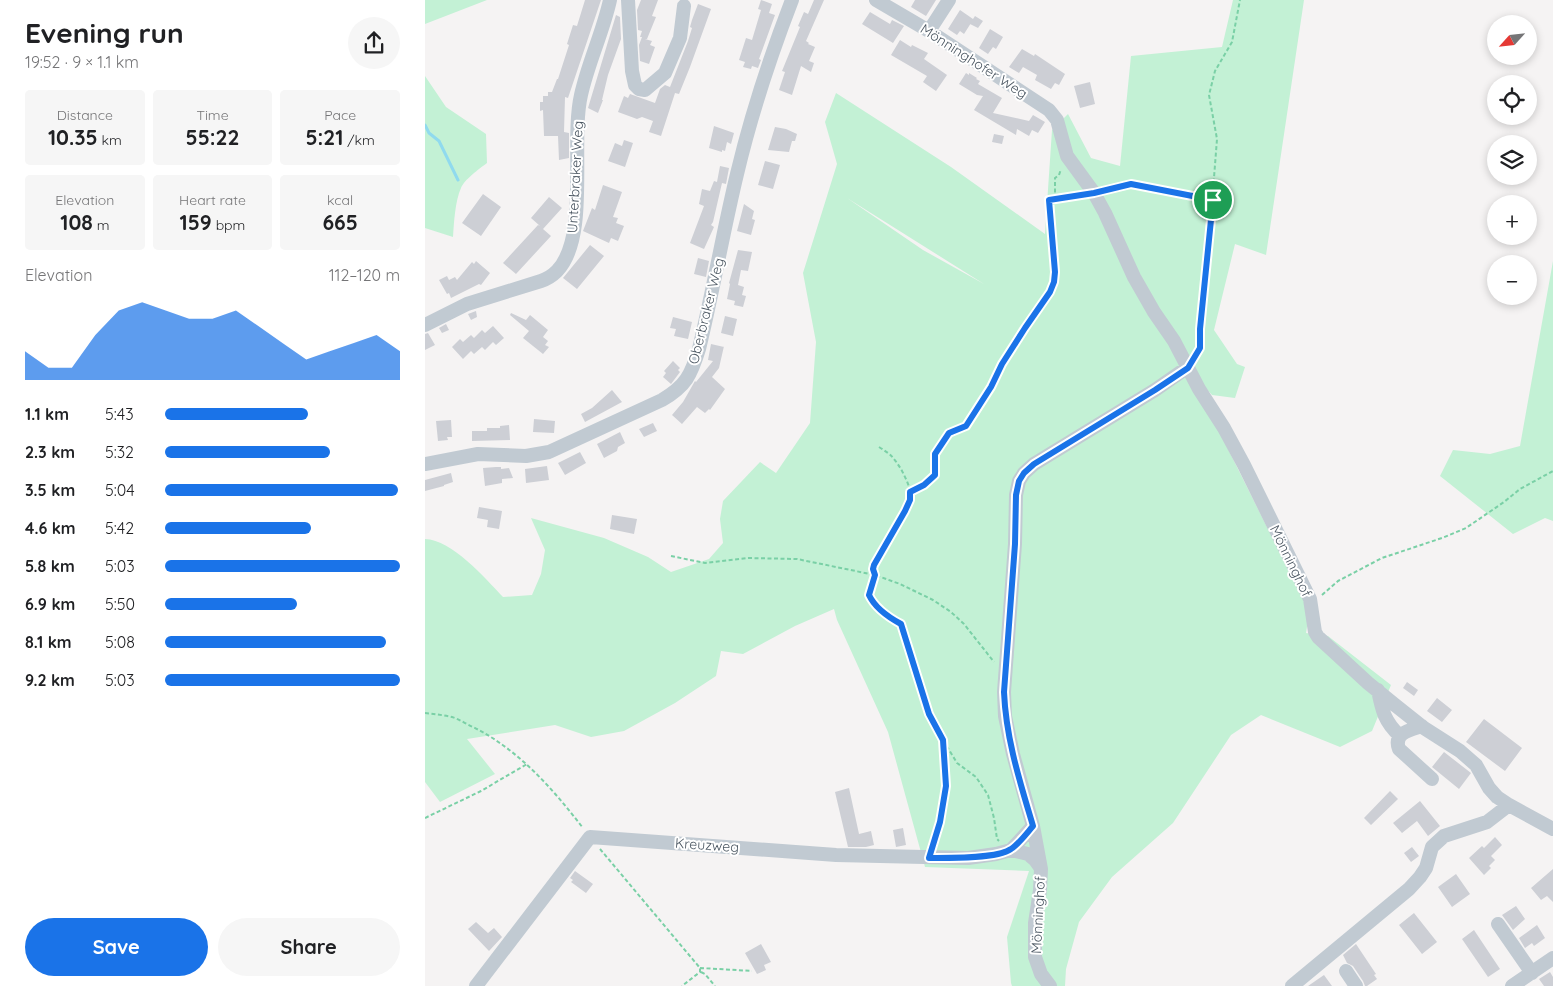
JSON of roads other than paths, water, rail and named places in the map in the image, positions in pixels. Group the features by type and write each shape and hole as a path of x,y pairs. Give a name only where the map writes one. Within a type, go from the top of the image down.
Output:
{"street":[{"name":"Unterbraker Weg","path":"425,325 467,304 541,282 552,276 563,263 569,252 574,235 577,206 577,124 581,96 610,0"},
{"path":"628,0 632,71 635,85 639,89 645,90 665,73 681,38 684,6"},
{"name":"Oberbraker Weg","path":"425,464 478,454 527,456 549,452 662,400 677,391 684,384 695,363 699,349 737,173 776,43 792,0"},
{"name":"Mönninghofer Weg","path":"876,0 929,31 1049,110 1057,120 1060,133"},
{"path":"929,31 949,0"},
{"name":"Mönninghof","path":"1060,133 1067,156 1094,193 1134,277 1154,312 1175,341 1199,389 1224,428 1310,599 1315,632 1318,637 1327,647 1422,726 1460,750 1476,765 1489,788 1497,797 1553,829"},
{"name":"Mönninghof","path":"1049,986 1041,974 1035,957 1035,923 1041,869 1033,826 1013,754 1005,716 1004,673 1011,615 1016,495 1019,481 1024,473 1034,464 1188,368"},
{"path":"1378,690 1383,713 1390,727 1399,736"},
{"path":"1422,726 1405,732 1399,736 1397,741 1399,749 1432,779"},
{"path":"1292,986 1409,889 1426,868 1432,847 1444,836 1487,822 1509,805"},
{"path":"1033,826 1011,850 1029,854 1041,869"},
{"name":"Kreuzweg","path":"476,986 590,837 836,855 929,858 968,858 1011,850"},
{"path":"1498,924 1532,972"},
{"path":"1512,986 1553,958"},
{"path":"1346,971 1356,986"}],"waterway":[{"path":"425,125 429,133 439,141 458,180"}]}
